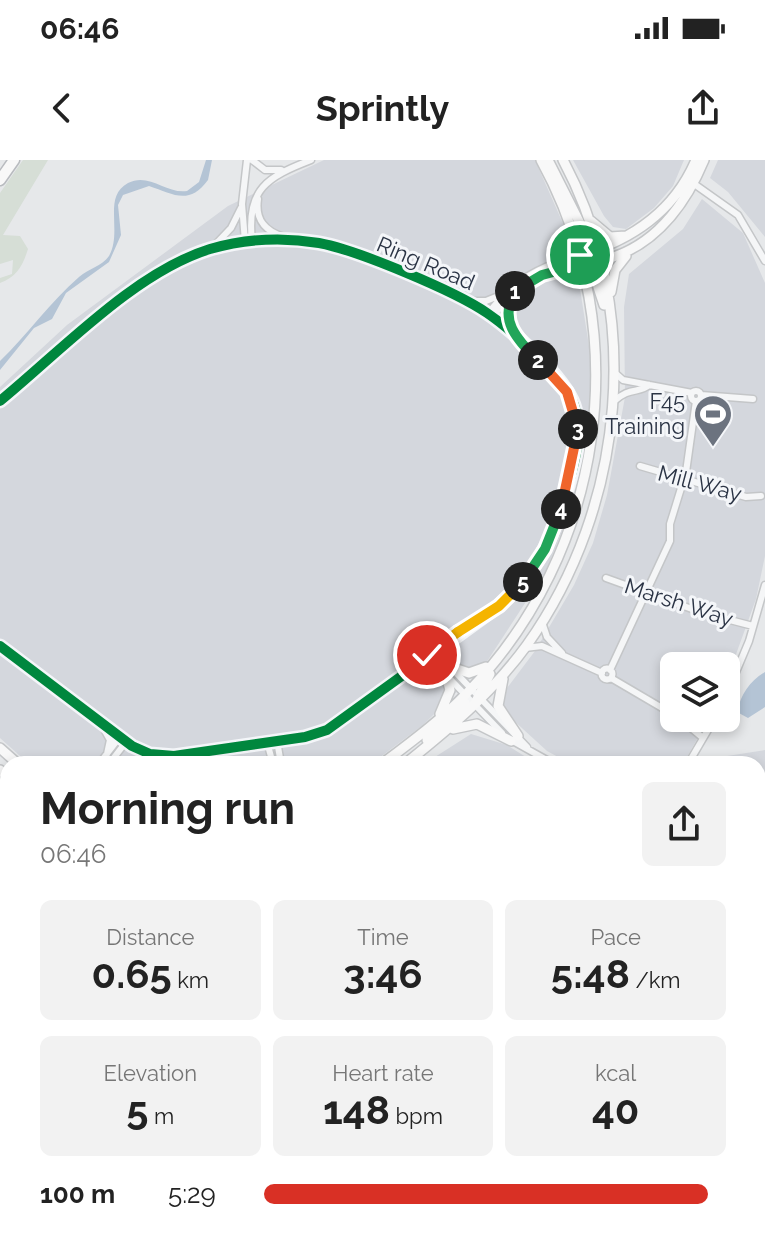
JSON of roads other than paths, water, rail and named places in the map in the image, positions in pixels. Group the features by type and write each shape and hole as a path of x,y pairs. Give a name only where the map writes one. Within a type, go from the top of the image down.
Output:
{"highway":[{"path":"0,180 14,160"}],"main road":[{"path":"541,160 610,323"},
{"path":"548,160 597,254"},
{"path":"412,756 420,745 507,670 525,648 542,622 585,533 600,485 613,402 609,312 588,218 563,160"},
{"path":"584,261 630,236 662,210 691,182 696,160"},
{"path":"609,312 615,270 680,209 704,160"},
{"path":"588,218 610,237 630,236"},
{"path":"573,230 567,251 558,266 588,287"},
{"path":"597,254 637,247"},
{"path":"415,756 446,731 472,698 548,578 573,518 588,463 596,409 597,352 584,261"},
{"path":"573,518 585,533"},
{"path":"393,756 436,721 472,698 517,630"},
{"path":"436,721 448,700 447,671 469,673 492,664"},
{"path":"507,670 497,698 501,715 514,739"},
{"path":"446,731 477,724 514,739"}],"street":[{"path":"210,249 231,228 242,204 250,160 265,170 288,169"},
{"path":"249,242 250,219 259,190 272,177 311,160"},
{"path":"691,182 738,215 765,261"},
{"path":"259,190 257,212 264,227 296,240"},
{"path":"242,204 249,242"},
{"name":"Ring Road","path":"0,401 141,284 174,264 210,249 249,242 296,240 352,253 466,301 490,315 560,382 574,404 578,436 570,479 550,541 525,579 499,606 427,655 333,727 312,735 174,756 144,753 122,740 0,646"},
{"path":"466,301 486,301 504,293 530,273 584,261"},
{"path":"490,315 514,291 558,266"},
{"path":"513,336 508,309 514,291"},
{"path":"490,315 504,293"},
{"path":"614,372 623,380 692,393 698,398 753,399"},
{"path":"613,402 625,390 644,389 649,385"},
{"path":"525,648 535,644 562,653 602,673 604,679 611,674 660,554 670,541 670,524 684,479 698,398"},
{"name":"Mill Way","path":"640,466 746,497 761,496"},
{"name":"Marsh Way","path":"606,578 753,626"},
{"path":"740,660 765,585"},
{"path":"542,622 547,637 562,653"},
{"path":"434,650 447,671"},
{"path":"427,655 514,739 541,756"},
{"path":"611,674 660,706"},
{"path":"98,722 109,736 107,754"},
{"path":"696,732 703,738"},
{"path":"693,756 706,732"},
{"path":"107,754 122,740"},
{"path":"113,756 122,740"},
{"path":"277,741 280,756"},
{"path":"267,742 271,756"}],"water":[{"path":"206,160 212,160 208,180 194,193 180,196 149,186 123,195 118,205 121,235 109,262 66,293 52,319 34,328 0,370 0,361 58,297 79,277 109,256 114,236 114,206 120,189 128,183 143,180 187,191 199,182"},
{"path":"765,672 765,707 748,718 740,714 740,702 755,680"}],"place":[{"name":"F45 Training","path":"713,448"}]}
